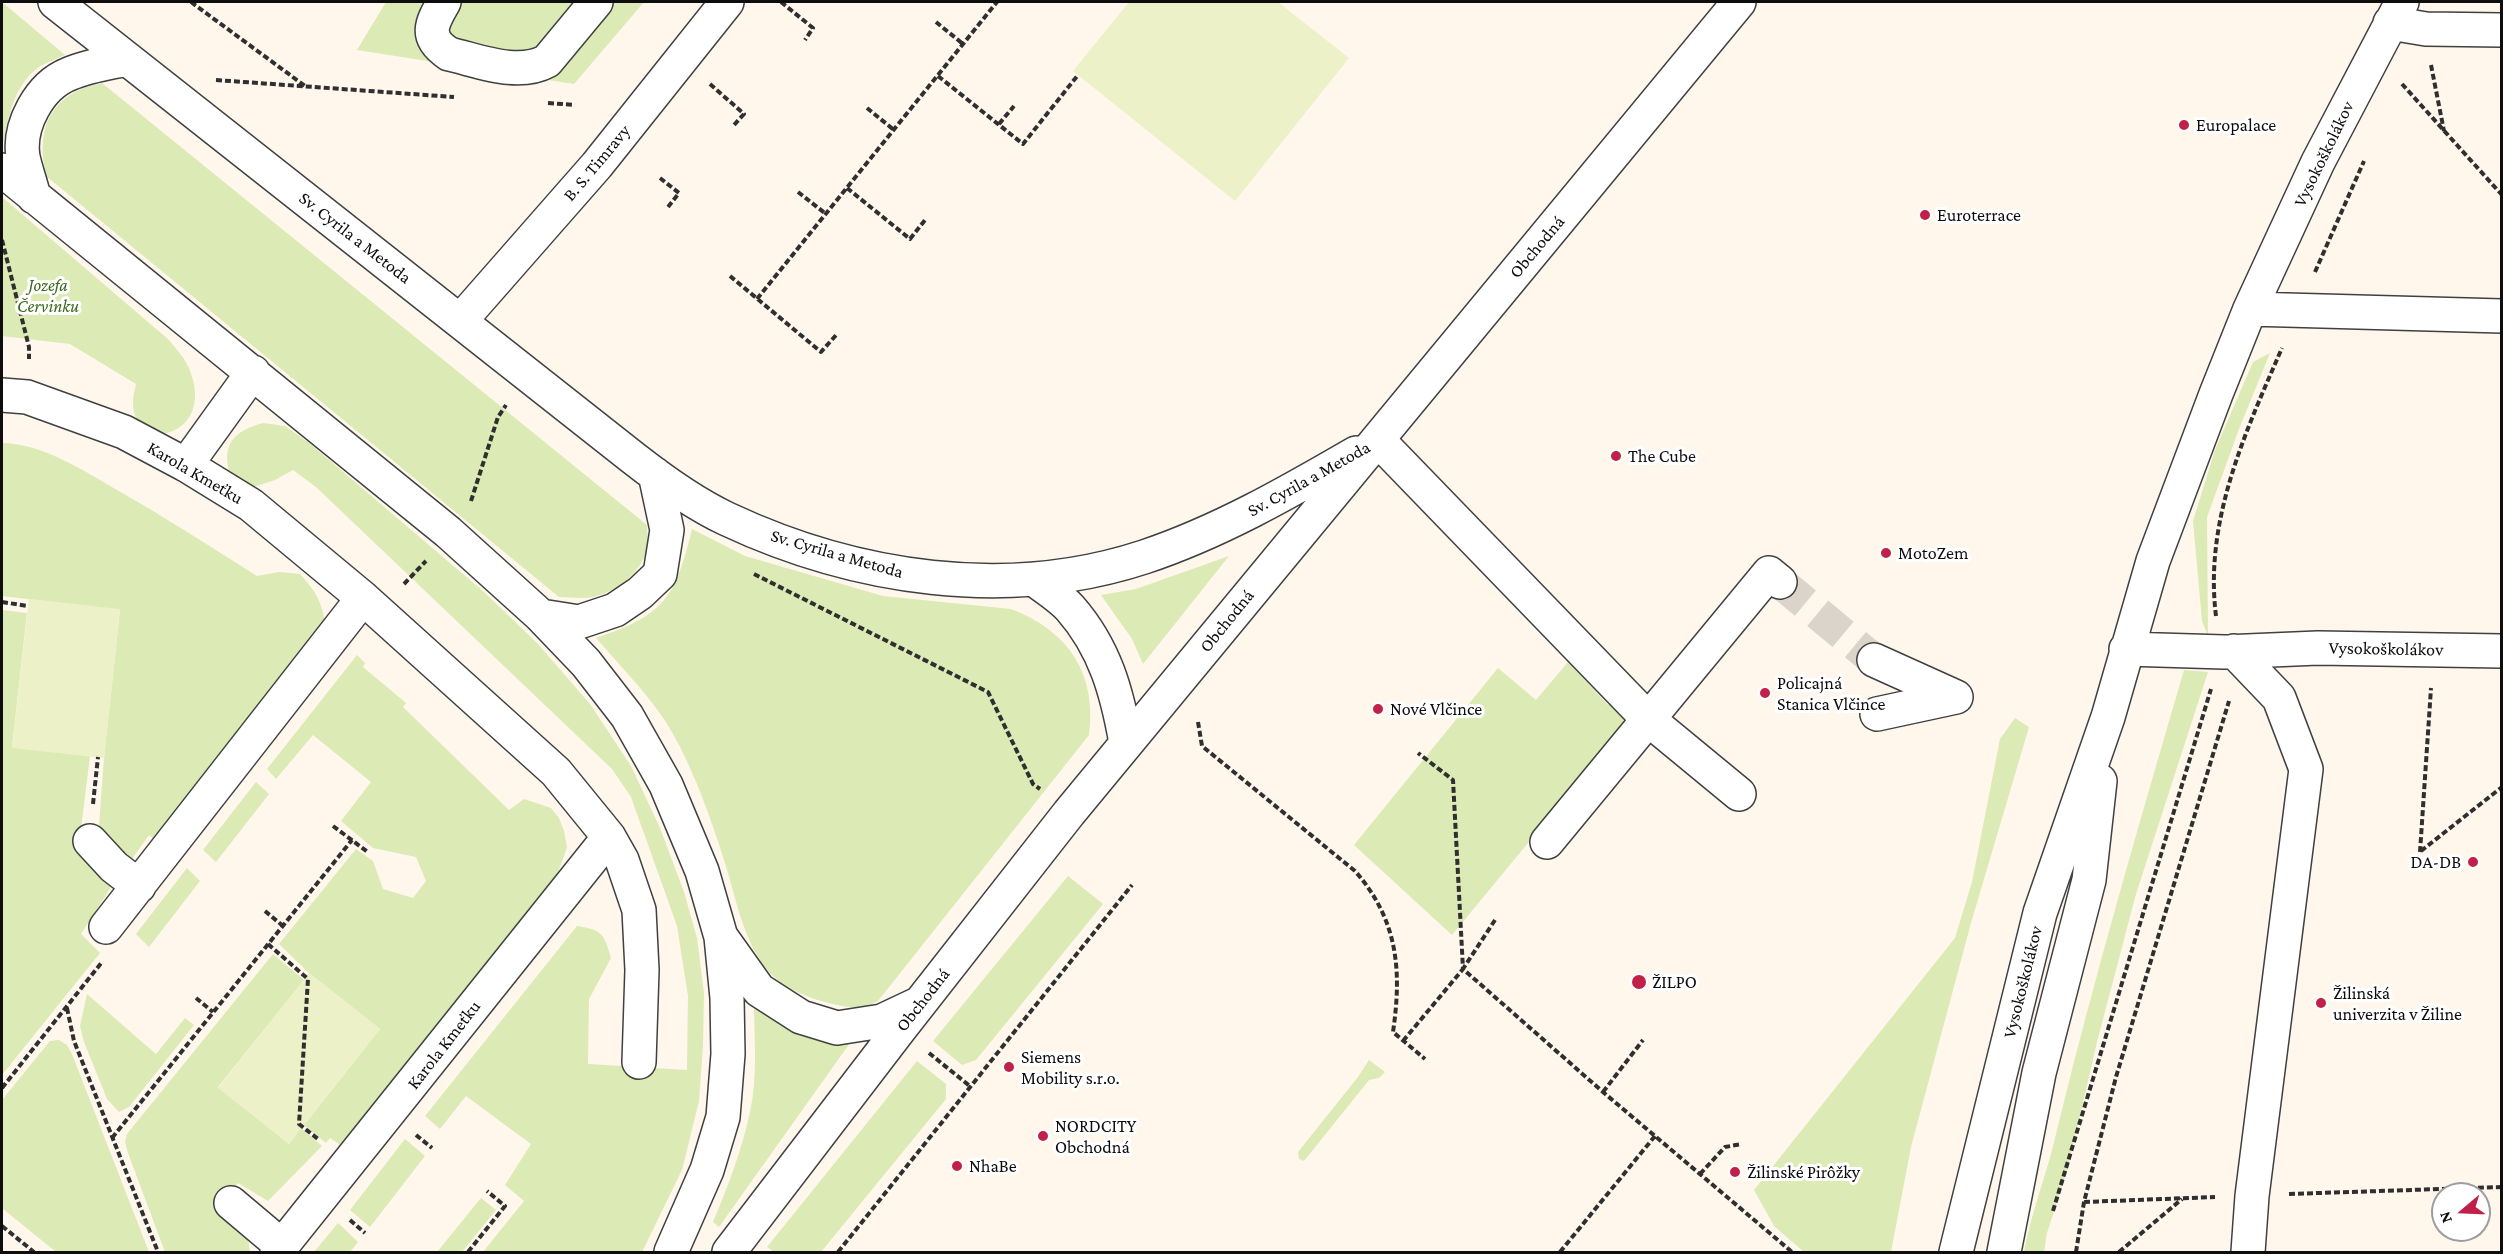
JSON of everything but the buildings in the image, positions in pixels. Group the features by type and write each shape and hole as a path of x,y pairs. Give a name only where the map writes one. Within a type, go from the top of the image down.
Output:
{"street":[{"path":"444,2 434,20 432,33 439,48 448,54 520,69 536,67 547,61 583,4"},
{"name":"B. S. Timravy","path":"461,320 597,165 727,2"},
{"name":"Obchodná","path":"729,1252 899,1029 1126,743 1739,2"},
{"name":"Sv. Cyrila a Metoda","path":"58,4 655,474 726,518 791,545 860,565 914,576 976,581 1034,579 1089,570 1142,558 1193,539 1246,515 1378,440"},
{"path":"2396,12 2426,29 2502,30"},
{"name":"Vysokoškolákov","path":"1956,1252 2040,913 2108,717 2153,561 2183,478 2250,309 2318,162 2396,12"},
{"path":"34,197 23,156 25,125 32,109 46,91 66,74 127,59"},
{"path":"2,170 448,532 541,616 586,663 627,716 666,785 702,871 721,937 727,998 728,1054 723,1117 707,1170 671,1252"},
{"path":"2250,309 2502,316"},
{"path":"186,465 253,372"},
{"name":"Karola Kmeťku","path":"14,396 124,432 186,465 251,506 363,598 556,772 609,837 622,860 639,910 642,970 639,1062"},
{"path":"1378,440 1435,464"},
{"path":"1378,440 1648,719 1739,794"},
{"path":"541,616 579,622 615,610 640,593 660,574 667,530 655,474"},
{"path":"1547,842 1769,573 1780,582"},
{"path":"1034,579 1068,607 1096,643 1118,697 1126,743"},
{"path":"106,927 363,598"},
{"name":"Vysokoškolákov","path":"2126,649 2229,651 2318,648 2502,651"},
{"path":"2229,651 2279,698 2307,769 2252,1196 2248,1252"},
{"path":"1874,660 1956,697 1877,714"},
{"name":"Vysokoškolákov","path":"2004,1252 2039,1073 2089,880 2108,717"},
{"name":"Karola Kmeťku","path":"280,1249 609,837"},
{"path":"90,841 114,867 139,886"},
{"path":"721,937 759,990 801,1017 837,1028 882,1021 920,1004"},
{"path":"231,1203 280,1249"}],"path":[{"path":"191,2 305,87"},
{"path":"781,2 813,28 804,39"},
{"path":"757,299 997,2"},
{"path":"936,22 963,44"},
{"path":"2426,29 2444,132"},
{"path":"681,59 744,114 734,124"},
{"path":"938,76 1023,144 1078,75"},
{"path":"212,80 458,97"},
{"path":"2399,82 2502,195"},
{"path":"539,102 574,105"},
{"path":"999,124 1014,106"},
{"path":"867,108 894,130"},
{"path":"660,178 679,193 668,207"},
{"path":"847,188 910,239 926,220"},
{"path":"798,192 826,214"},
{"path":"2,240 29,347 14,396"},
{"path":"730,276 821,352 837,334"},
{"path":"466,508 471,501 498,417 506,405"},
{"path":"404,585 430,556"},
{"path":"748,572 988,692 1033,784 1043,792"},
{"path":"2,602 28,606"},
{"path":"2434,650 2420,852 2502,787"},
{"path":"2050,1221 2229,651"},
{"path":"2076,1252 2084,1202 2116,1077 2235,682 2229,651"},
{"path":"1198,722 1202,746 1355,871 1370,888 1381,908 1396,955 1398,983 1393,1032 1425,1059"},
{"path":"1418,753 1453,780 1463,969 1603,1092 1792,1252"},
{"path":"90,841 98,757"},
{"path":"333,826 369,853"},
{"path":"112,1138 352,840"},
{"path":"838,1252 1132,885"},
{"path":"264,911 282,926"},
{"path":"1403,1041 1463,969 1495,920"},
{"path":"268,944 308,979 299,1124 349,1164"},
{"path":"196,998 213,1012"},
{"path":"68,1008 74,1041 158,1252"},
{"path":"899,1029 970,1087"},
{"path":"1603,1092 1643,1040"},
{"path":"1560,1252 1655,1136"},
{"path":"1700,1174 1725,1147 1742,1144"},
{"path":"468,1252 505,1206 487,1191"},
{"path":"2118,1252 2183,1198"},
{"path":"2,1226 34,1252"}],"green space":[{"path":"2,2 65,55 39,67 30,74 14,102 3,145 2,143"},
{"path":"386,2 644,2 574,84 357,50"},
{"path":"1129,2 1278,2 1349,58 1235,201 1073,71"},
{"path":"102,83 647,525 646,554 636,571 620,585 602,594 585,598 559,597 46,176 43,142 45,128 51,115 70,95"},
{"name":"Jozefa Červinku","path":"2,197 169,340 188,366 195,390 193,409 185,423 172,431 159,434 146,430 137,419 133,402 136,384 70,344 2,336"},
{"path":"2270,353 2207,517 2208,636 2202,621 2193,521 2215,450 2253,362"},
{"path":"263,423 285,426 308,442 484,592 538,644 590,704 631,766 660,828 684,892 697,938 704,993 703,1046 699,1101 682,1170 642,1252 483,1252 524,1201 505,1185 531,1144 466,1096 440,1129 425,1116 577,926 592,929 601,935 611,958 589,999 588,1064 687,1070 688,996 677,926 631,797 612,769 316,487 293,470 275,480 253,487 230,475 227,455 232,440 244,430"},
{"path":"2,443 33,448 78,467 257,576 279,572 300,574 314,591 320,603 325,625 159,844 149,835 127,866 98,839 120,610 2,596"},
{"path":"692,529 745,556 883,596 1011,609 1049,629 1075,657 1083,674 1090,713 1089,735 878,1001 872,1004 845,1007 832,1004 796,991 770,973 753,948 747,934 708,812 681,748 657,709 596,638 637,621 652,612 663,601 679,572"},
{"path":"1229,556 1143,664 1132,639 1101,595 1136,589"},
{"path":"29,599 120,609 104,758 12,748"},
{"path":"2,610 27,613 12,747 90,756 79,845 115,881 81,934 100,953 2,1075"},
{"path":"357,655 365,663 363,667 406,703 403,707 509,810 524,799 551,808 559,818 567,847 558,872 544,892 342,1146 330,1138 326,1143 304,1125 380,1029 309,973 279,944 356,849 373,861 383,889 413,898 426,881 416,857 373,848 341,821 371,782 313,735 276,779 267,769"},
{"path":"1568,662 1608,705 1615,700 1624,709 1623,728 1452,935 1354,845 1498,668 1536,700"},
{"path":"2184,670 2208,672 2136,894 2097,1042 2067,1171 2047,1233 2044,1252 2024,1252 2101,959"},
{"path":"2015,718 2029,727 1971,923 1911,1147 1891,1252 1804,1252 1774,1226 1754,1190 1955,938 1972,882 2000,739"},
{"path":"256,782 269,794 216,862 203,850"},
{"path":"187,868 200,881 149,947 136,934"},
{"path":"1068,876 1103,904 976,1060 962,1065 933,1041"},
{"path":"273,954 304,980 218,1087 289,1144 301,1128 322,1146 268,1201 238,1183 216,1205 246,1226 250,1252 165,1252 128,1153 125,1142 127,1134"},
{"path":"309,973 380,1029 289,1144 218,1088"},
{"path":"87,994 156,1054 185,1018 194,1025 129,1107 119,1112 107,1099 84,1042 80,1026"},
{"path":"754,1001 776,1020 798,1031 821,1039 850,1043 719,1227 713,1222 739,1154 752,1098 755,1071"},
{"path":"59,1040 67,1045 72,1054 149,1252 56,1252 2,1208 2,1100 50,1041"},
{"path":"1369,1060 1385,1072 1379,1078 1369,1080 1304,1161 1299,1159 1298,1152"},
{"path":"917,1061 946,1084 946,1099 821,1252 774,1252 767,1247"},
{"path":"405,1139 425,1156 370,1227 350,1210"},
{"path":"481,1198 496,1210 462,1252 437,1252"},
{"path":"338,1223 358,1242 350,1252 314,1252"}],"tunnel":[{"path":"1780,582 1874,660"}],"place":[{"name":"Europalace","path":"2184,125"},
{"name":"Euroterrace","path":"1925,215"},
{"name":"The Cube","path":"1616,456"},
{"name":"MotoZem","path":"1886,553"},
{"name":"Policajná Stanica Vlčince","path":"1765,693"},
{"name":"Nové Vlčince","path":"1378,709"},
{"name":"DA-DB","path":"2473,862"},
{"name":"ŽILPO","path":"1639,982"},
{"name":"Žilinská univerzita v Žiline","path":"2321,1003"},
{"name":"Siemens Mobility s.r.o.","path":"1009,1067"},
{"name":"NORDCITY Obchodná","path":"1043,1136"},
{"name":"NhaBe","path":"957,1166"},
{"name":"Žilinské Pirôžky","path":"1735,1172"}]}
